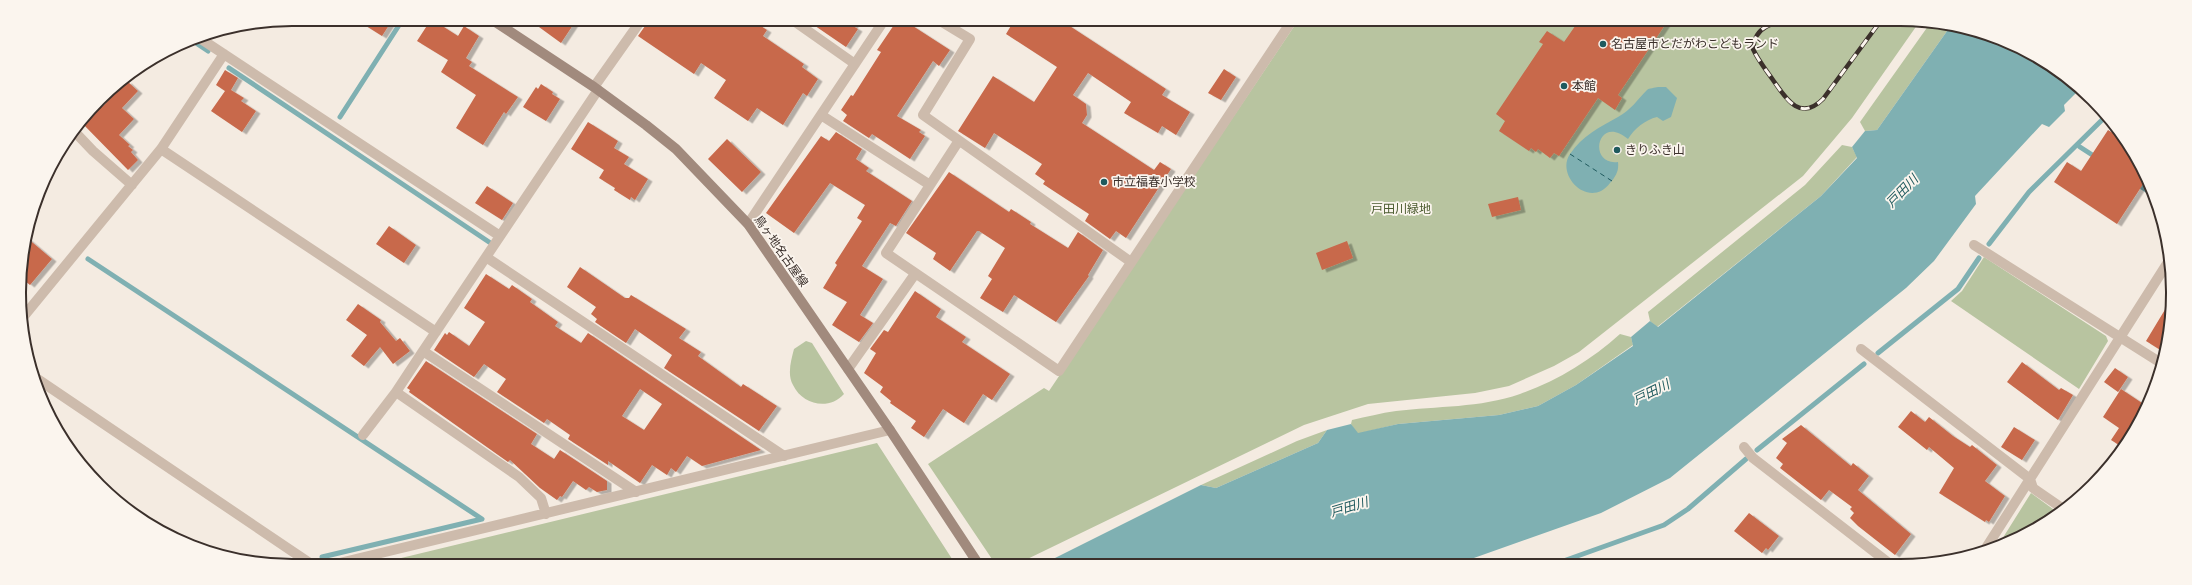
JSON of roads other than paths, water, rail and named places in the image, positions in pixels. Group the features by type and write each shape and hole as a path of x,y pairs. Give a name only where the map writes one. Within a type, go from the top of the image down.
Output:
{"main road":[{"name":"鳥ヶ地名古屋線","path":"502,26 596,89 676,149 748,224 890,430 975,559"}],"street":[{"path":"363,435 396,392 637,26"},
{"path":"801,26 855,64"},
{"path":"748,224 880,26"},
{"path":"949,26 970,39 922,115 958,142 1131,262"},
{"path":"958,142 886,254 1059,371 1288,26"},
{"path":"204,41 500,236"},
{"path":"27,312 161,149 224,54"},
{"path":"821,115 930,185"},
{"path":"78,135 93,151 132,184"},
{"path":"161,149 436,332"},
{"path":"1974,245 2157,360"},
{"path":"486,257 784,456"},
{"path":"1989,544 2165,268"},
{"path":"848,369 915,274"},
{"path":"1862,349 2030,479 2033,488 2059,506"},
{"path":"423,351 636,492"},
{"path":"41,382 304,559"},
{"path":"396,392 519,476 541,498 546,514"},
{"path":"356,559 890,430"},
{"path":"1744,447 1753,458 1884,559"}],"water":[{"name":"戸田川","path":"1947,30 1985,40 2017,53 2048,71 2076,93 2064,105 2065,111 2049,127 2042,124 1975,196 1976,204 1934,261 1906,288 1670,478 1601,513 1471,559 1053,559 1201,485 1216,488 1318,443 1327,430 1351,424 1358,433 1398,424 1499,415 1538,406 1576,385 1633,346 1631,337 1650,321 1658,327 1821,196 1857,158 1852,147 1865,131 1877,130"},
{"path":"1658,87 1666,87 1677,98 1671,117 1663,121 1657,117 1644,122 1628,139 1617,133 1609,132 1603,136 1600,142 1599,150 1602,156 1608,161 1618,162 1618,168 1615,176 1602,190 1593,193 1577,187 1567,172 1567,163 1570,154 1580,142 1592,132 1627,111 1647,90"}],"waterway":[{"path":"340,117 398,26"},
{"path":"197,44 208,51"},
{"path":"229,68 489,242"},
{"path":"1989,244 2029,192 2102,120"},
{"path":"2080,147 2097,158"},
{"path":"2137,184 2145,189"},
{"path":"1878,353 1958,289 1979,258"},
{"path":"88,259 482,519 322,557"},
{"path":"1757,450 1864,364"},
{"path":"1569,559 1664,525 1688,509 1746,459"}],"railway":[{"path":"1769,26 1759,33 1755,40 1753,49 1762,65 1783,94 1794,105 1800,108 1815,106 1823,99 1877,26"}],"place":[{"name":"名古屋市とだがわこどもランド","path":"1603,44"},
{"name":"本館","path":"1564,86"},
{"name":"きりふき山","path":"1617,150"},
{"name":"市立福春小学校","path":"1104,182"}],"park label":[{"name":"戸田川緑地","path":"1401,209"}]}
